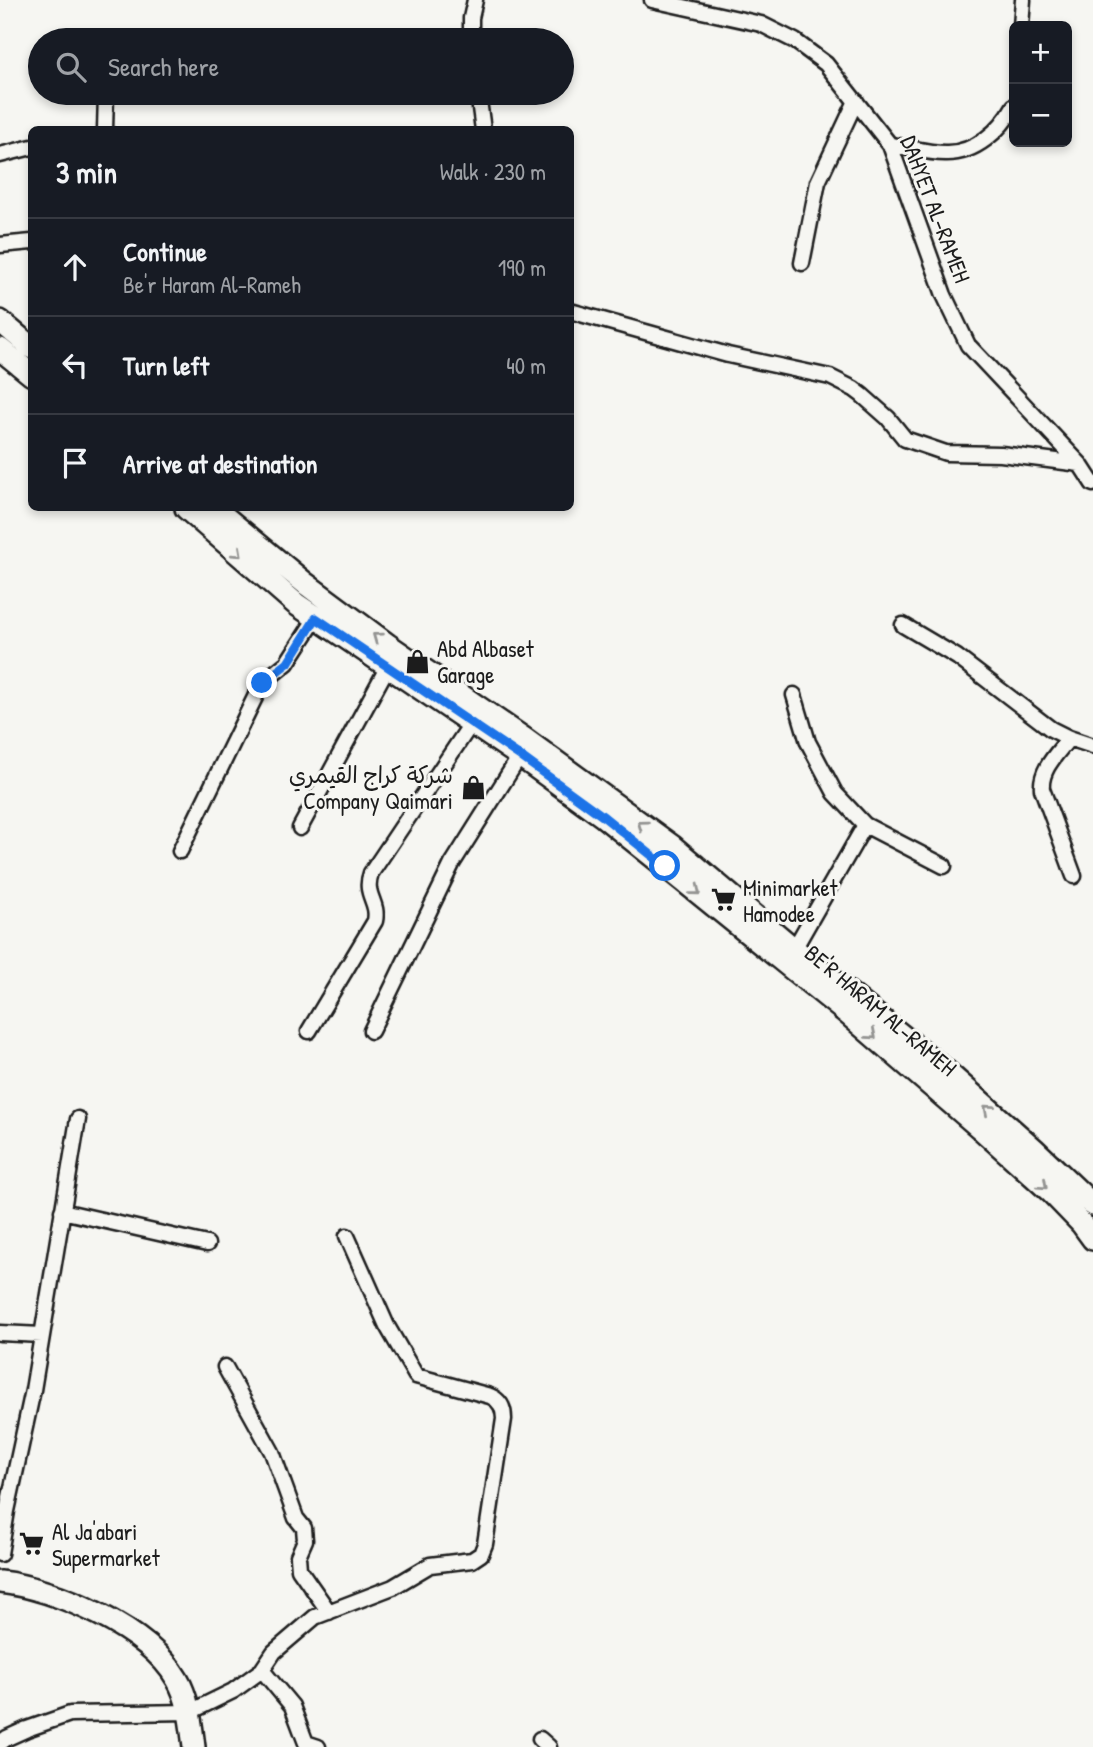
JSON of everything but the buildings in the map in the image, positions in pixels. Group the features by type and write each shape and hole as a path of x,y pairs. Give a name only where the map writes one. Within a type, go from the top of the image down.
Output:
{"main road":[{"path":"0,321 28,345"},
{"path":"0,349 28,372"},
{"name":"BE'R HARAM AL-RAMEH","path":"190,511 296,604 520,756 604,817 848,1014 1051,1192 1093,1239"},
{"name":"BE'R HARAM AL-RAMEH","path":"218,511 336,607 672,846 946,1072 1093,1205"},
{"path":"0,1582 20,1584 65,1599 122,1627 157,1653 178,1679 190,1712 194,1747"}],"street":[{"path":"471,28 475,0"},
{"name":"DAHYET AL-RAMEH","path":"652,0 761,24 795,41 825,64 890,145 944,295 968,345 1080,464 1093,484"},
{"path":"1021,21 1023,0"},
{"path":"802,263 818,182 856,101"},
{"path":"105,126 106,105"},
{"path":"480,105 482,126"},
{"path":"890,145 946,153 959,151 992,134 1009,113"},
{"path":"0,155 28,148"},
{"path":"0,244 28,242"},
{"path":"574,312 728,355 830,377 862,395 888,418 905,439 946,453 1002,454 1080,464"},
{"path":"180,851 262,683 288,663 316,618"},
{"path":"903,625 957,656 1051,729 1093,746"},
{"path":"300,828 387,668"},
{"path":"794,695 808,742 835,793 865,825 944,866"},
{"path":"309,1031 375,921 376,910 368,886 371,873 471,724"},
{"path":"1069,738 1045,770 1041,783 1074,876"},
{"path":"371,1031 452,864 520,756"},
{"path":"794,949 865,825"},
{"path":"0,1554 33,1390 78,1119"},
{"path":"62,1211 208,1244"},
{"path":"0,1743 27,1729 70,1714 190,1712 233,1691 262,1670 274,1651 315,1617 393,1587 430,1565 469,1560 481,1554 485,1544 504,1415 501,1405 497,1399 490,1396 416,1376 387,1326 347,1236"},
{"path":"0,1333 42,1335"},
{"path":"225,1367 272,1452 296,1518 304,1528 305,1539 298,1556 299,1569 329,1612"},
{"path":"262,1670 292,1706 306,1743 318,1747"}],"place":[{"name":"Abd Albaset Garage","path":"417,661"},
{"name":"شركة كراج القيمري Company Qaimari","path":"473,787"},
{"name":"Minimarket Hamodee","path":"723,900"},
{"name":"Al Ja'abari Supermarket","path":"32,1544"}],"route":[{"path":"262,683 288,663 316,618 520,756 604,817 665,866"}]}
